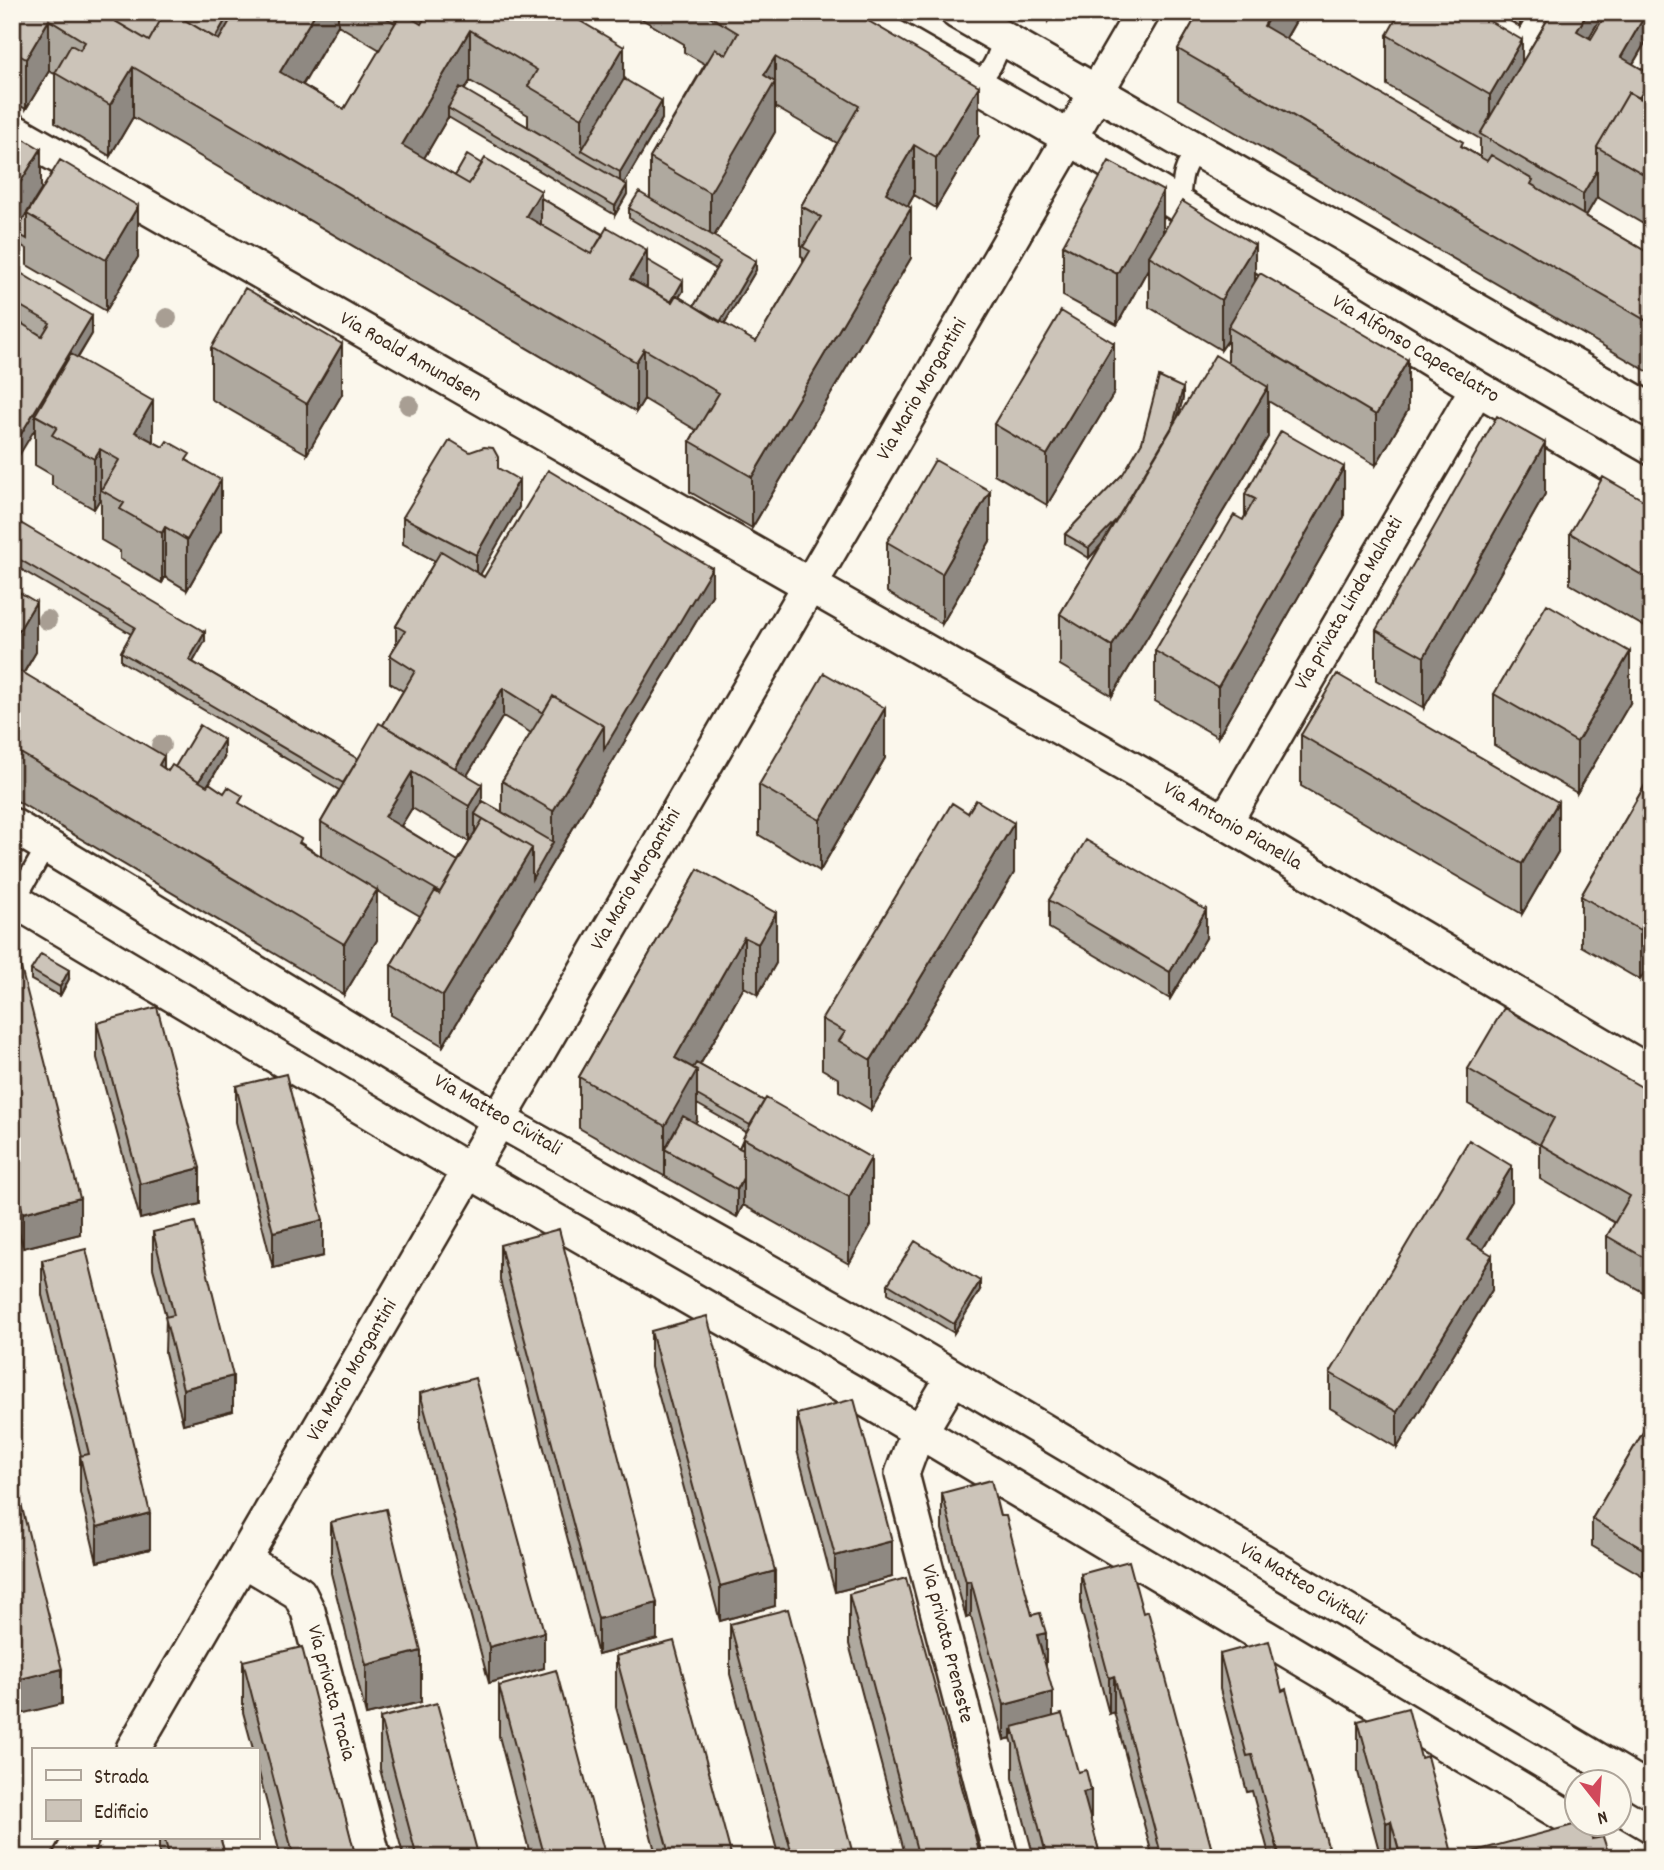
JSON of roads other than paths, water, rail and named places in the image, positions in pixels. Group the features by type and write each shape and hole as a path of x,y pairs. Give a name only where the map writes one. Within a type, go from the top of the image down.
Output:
{"street":[{"name":"Via Alfonso Capecelatro","path":"851,12 1070,138 1477,388 1652,489"},
{"path":"957,12 1652,411"},
{"name":"Via Mario Morgantini","path":"134,1748 1143,12"},
{"name":"Via Roald Amundsen","path":"12,130 809,586"},
{"name":"Via privata Linda Malnati","path":"1225,822 1477,388"},
{"name":"Via Antonio Pianella","path":"809,586 1649,1067"},
{"name":"Via Matteo Civitali","path":"12,825 499,1121 903,1346 1652,1792"},
{"path":"14,900 469,1171 870,1402 1562,1813"},
{"path":"919,1432 953,1377"},
{"name":"Via privata Preneste","path":"919,1432 902,1474 1001,1858"},
{"name":"Via privata Tracia","path":"244,1560 299,1592 308,1611 374,1858"},
{"path":"70,1858 81,1839"},
{"path":"1606,1839 1637,1858"}],"lane":[{"path":"975,83 995,65 1003,39"},
{"path":"1180,207 1182,176 1187,161 1198,151"},
{"path":"14,900 47,845"}]}
